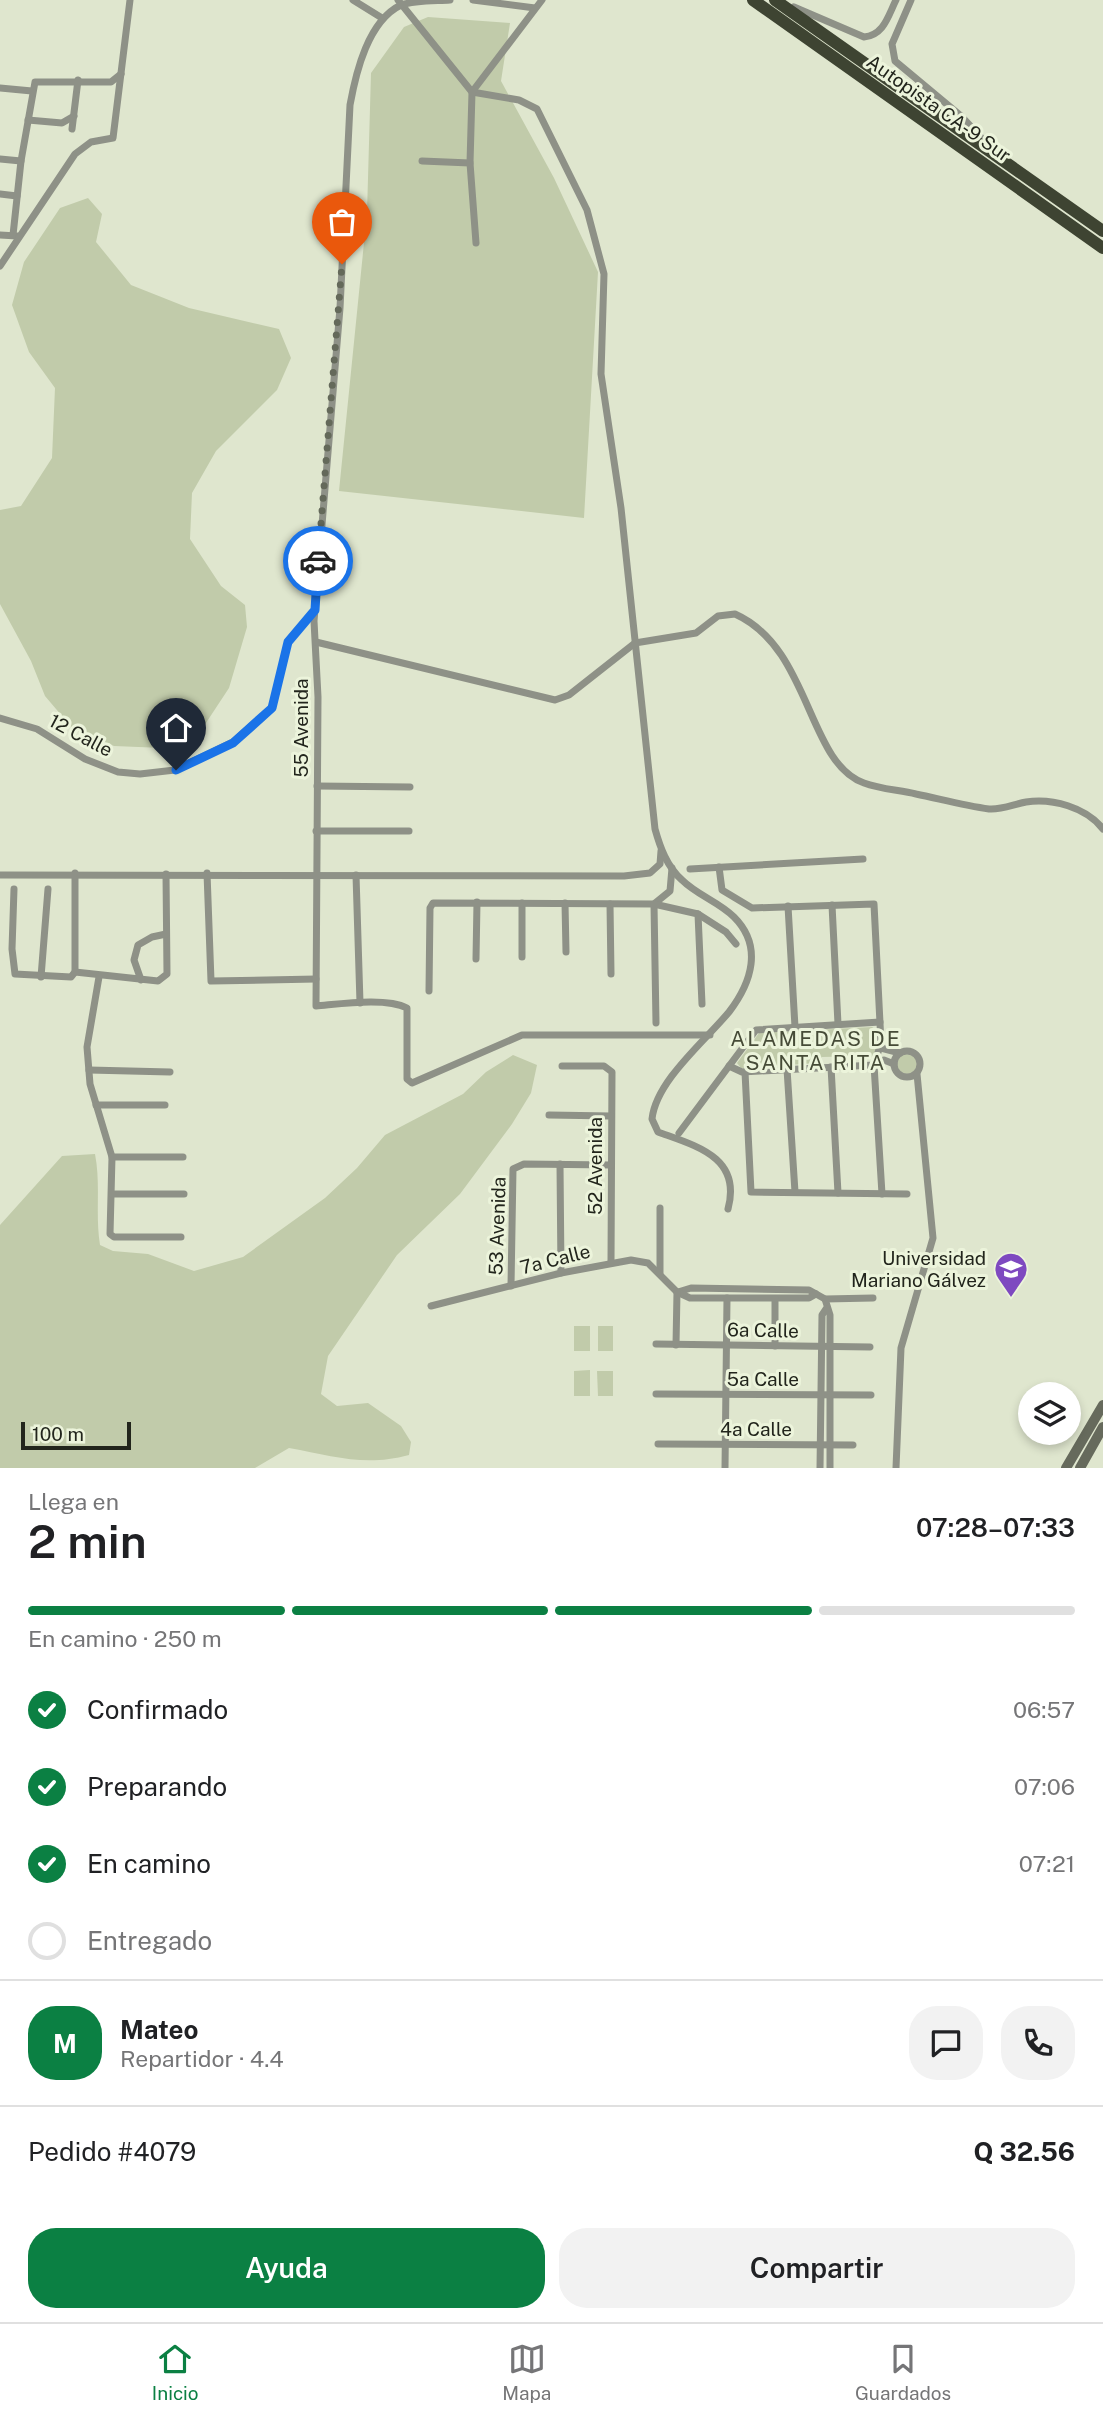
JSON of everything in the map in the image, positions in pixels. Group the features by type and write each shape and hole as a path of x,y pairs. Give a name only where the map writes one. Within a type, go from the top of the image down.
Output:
{"highway":[{"name":"Autopista CA-9 Sur","path":"753,0 1103,248"},
{"name":"Autopista CA-9 Sur","path":"776,0 1103,229"}],"main road":[{"path":"1066,1468 1103,1405"},
{"path":"1080,1468 1103,1427"}],"street":[{"path":"0,266 17,236 75,154 91,142 113,138 131,0"},
{"path":"353,0 382,18 400,3 450,0"},
{"path":"473,0 536,9"},
{"path":"476,243 470,163 472,92 541,0"},
{"path":"776,0 864,37 872,37 883,28 896,0"},
{"path":"911,0 892,44 895,61 961,116 997,157"},
{"path":"400,3 472,92 519,100 537,109 587,210 604,274 601,374 635,643 654,829 661,851 681,880 733,916 753,945 752,968 734,1005 664,1086 652,1119 658,1132 708,1150 719,1160 733,1192 728,1209"},
{"name":"55 Avenida","path":"360,1003 316,1006 315,610 340,308 350,105 355,79 382,18"},
{"path":"17,236 17,196 21,161 35,82 111,82 122,74"},
{"path":"72,130 78,80"},
{"path":"0,88 32,91"},
{"path":"28,120 62,123 74,116"},
{"path":"0,159 21,161"},
{"path":"422,161 470,163"},
{"path":"0,194 17,196"},
{"path":"0,235 17,236"},
{"name":"12 Calle","path":"0,718 37,729 85,759 118,772 140,774 176,770 233,743 272,708 288,642 315,610"},
{"path":"316,642 555,700 569,695 635,643 696,633 718,617 735,614 765,634 778,647 832,755 862,783 992,809 1024,802 1050,801 1086,814 1103,829"},
{"path":"317,786 410,787"},
{"path":"316,831 409,831"},
{"path":"0,874 647,874 660,864 661,851"},
{"path":"690,869 863,859"},
{"path":"719,867 721,889 744,905 874,904 881,1048 874,1065 881,1194"},
{"path":"654,904 670,891 673,868"},
{"path":"14,889 12,965 15,974 71,977 75,972 75,873"},
{"path":"207,873 211,981 316,979"},
{"path":"75,972 82,971 99,977 158,981 167,974 166,874"},
{"path":"356,875 360,1003 401,1004 407,1007 407,1079 412,1083 522,1035 710,1035"},
{"path":"41,976 48,890"},
{"path":"429,990 430,908 438,901 654,904 698,914 726,932 736,944"},
{"path":"476,959 477,902"},
{"path":"522,902 522,957"},
{"path":"565,903 566,952"},
{"path":"610,904 611,974"},
{"path":"654,904 656,1023"},
{"path":"832,905 838,1024"},
{"path":"788,906 795,1027"},
{"path":"698,914 702,1004"},
{"path":"141,980 134,960 138,945 152,937 166,934"},
{"path":"99,977 87,1047 96,1105 112,1157 108,1229 114,1237 181,1237"},
{"path":"679,1133 756,1030 880,1022"},
{"path":"881,1048 916,1054 921,1066 917,1074 933,1238 901,1348 896,1468"},
{"path":"894,1063 900,1053"},
{"path":"729,1066 745,1072 874,1065 886,1060 894,1063 898,1074 909,1077 917,1074"},
{"name":"52 Avenida","path":"562,1066 604,1066 610,1070 611,1262"},
{"path":"831,1067 838,1193"},
{"path":"788,1069 794,1192"},
{"path":"89,1070 170,1072"},
{"path":"745,1072 750,1191 907,1194"},
{"path":"909,1077 919,1091"},
{"path":"96,1105 165,1104"},
{"path":"549,1115 611,1116"},
{"path":"112,1157 183,1157"},
{"name":"53 Avenida","path":"511,1286 511,1174 514,1168 522,1164 560,1164"},
{"path":"561,1273 560,1164 611,1165"},
{"path":"112,1194 184,1194"},
{"path":"660,1208 660,1273"},
{"name":"7a Calle","path":"431,1306 611,1262 641,1261 660,1273 677,1292"},
{"path":"677,1292 691,1288 796,1289 809,1290 825,1299 873,1298"},
{"path":"677,1292 690,1298 809,1298 816,1294"},
{"path":"676,1345 677,1292"},
{"path":"725,1468 727,1298"},
{"path":"775,1299 775,1346"},
{"path":"820,1468 821,1395 830,1315 825,1299"},
{"name":"6a Calle","path":"656,1345 870,1347"},
{"path":"826,1347 830,1395 830,1468"},
{"name":"5a Calle","path":"656,1394 870,1395"},
{"name":"4a Calle","path":"658,1444 853,1445"}],"green space":[{"path":"428,17 510,23 501,81 554,178 598,272 584,518 339,491 367,213 371,73 404,27"},
{"path":"88,198 102,214 96,242 131,285 189,308 279,329 291,358 277,390 216,451 192,493 190,539 221,586 245,605 247,627 229,688 200,732 163,748 114,746 73,729 45,696 31,661 0,604 0,510 21,506 52,458 55,388 29,352 12,305 24,262 60,208"},
{"path":"872,1027 875,1029 877,1053 868,1060 862,1056 822,1057 818,1063 741,1068 737,1063 759,1033"},
{"path":"907,1054 914,1057 917,1064 914,1071 907,1074 900,1071 897,1064 900,1057"},
{"path":"513,1055 537,1065 531,1093 512,1124 460,1194 397,1255 328,1356 321,1394 337,1406 368,1403 401,1426 411,1442 409,1455 363,1460 289,1448 255,1468 0,1468 0,1225 62,1156 95,1154 100,1245 113,1251 148,1254 194,1271 243,1257 325,1198 357,1168 385,1135 463,1094 486,1072"},
{"path":"574,1326 590,1326 590,1351 574,1351"},
{"path":"598,1326 613,1326 613,1351 598,1351"},
{"path":"590,1370 590,1396 574,1396 574,1371"},
{"path":"597,1371 613,1371 613,1396 598,1396"}],"way so far":[{"path":"318,561 342,264"}],"place":[{"name":"Universidad Mariano Gálvez","path":"1011,1299"}],"district":[{"name":"ALAMEDAS DE SANTA RITA","path":"816,1050"}],"route":[{"path":"176,770 233,743 272,708 288,642 315,610 318,561"}]}
